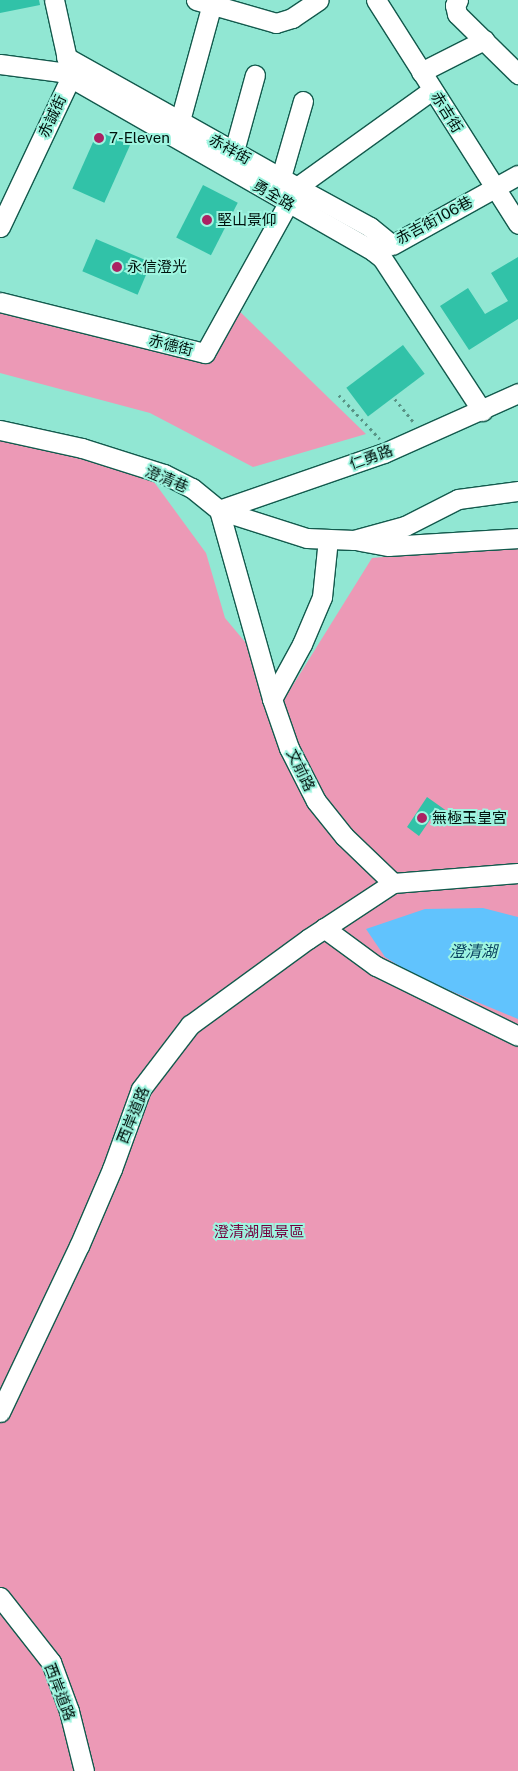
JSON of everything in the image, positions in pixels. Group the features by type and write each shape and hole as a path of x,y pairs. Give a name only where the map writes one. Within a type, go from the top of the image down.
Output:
{"street":[{"name":"赤誠街","path":"0,227 71,78 54,0"},
{"path":"66,57 178,130 207,2 276,23 292,18 319,0"},
{"name":"赤吉街","path":"376,0 518,224"},
{"path":"456,5 484,40 518,74"},
{"path":"421,72 484,40"},
{"name":"勇全路","path":"0,64 61,72 178,130 286,202 382,258 482,411"},
{"path":"234,151 255,74"},
{"path":"286,202 297,187 432,90"},
{"path":"281,177 303,101"},
{"name":"赤祥街","path":"178,130 234,151 297,187"},
{"path":"494,188 518,175"},
{"name":"赤吉街106巷","path":"297,187 370,227 392,245 494,188"},
{"name":"赤德街","path":"0,302 205,353 286,202"},
{"name":"仁勇路","path":"219,510 384,453 482,411 518,393"},
{"name":"澄清巷","path":"0,430 82,448 164,474 192,488 219,510 307,538 354,540 389,546 518,538"},
{"name":"澄清巷","path":"354,540 405,526 458,499 518,491"},
{"name":"文前路","path":"219,510 272,699 289,748 316,801 344,836 393,883"},
{"path":"272,699 302,644 322,597 328,538"},
{"path":"393,883 518,873"},
{"name":"西岸道路","path":"0,1412 90,1220 141,1089 190,1025 324,928 393,883"},
{"path":"324,928 376,966 518,1036"},
{"name":"西岸道路","path":"0,1597 51,1662 69,1711 84,1771"}],"path":[{"path":"339,395 380,439"},
{"path":"395,399 416,425"}],"green space":[{"path":"234,306 366,434 253,467 150,413 0,373 0,311 206,359"},
{"name":"澄清湖風景區","path":"0,437 146,471 206,553 225,618 288,693 372,558 518,545 518,1771 0,1771"}],"water":[{"name":"澄清湖","path":"483,908 518,917 518,1019 415,976 385,957 366,929 425,909"}],"building":[{"path":"0,0 39,0 40,5 0,13"},
{"path":"98,131 130,145 104,203 72,189"},
{"name":"堅山景仰","path":"203,185 238,203 211,255 176,238"},
{"name":"永信澄光","path":"96,239 151,262 138,295 82,271"},
{"path":"518,257 518,319 469,350 440,306 468,288 485,314 508,301 491,273"},
{"path":"403,345 425,374 368,416 346,388"},
{"name":"無極玉皇宮","path":"427,797 451,814 445,822 434,814 419,836 407,827"}],"place":[{"name":"7-Eleven","path":"99,138"},
{"name":"堅山景仰","path":"207,220"},
{"name":"永信澄光","path":"117,267"},
{"name":"無極玉皇宮","path":"422,818"}]}
